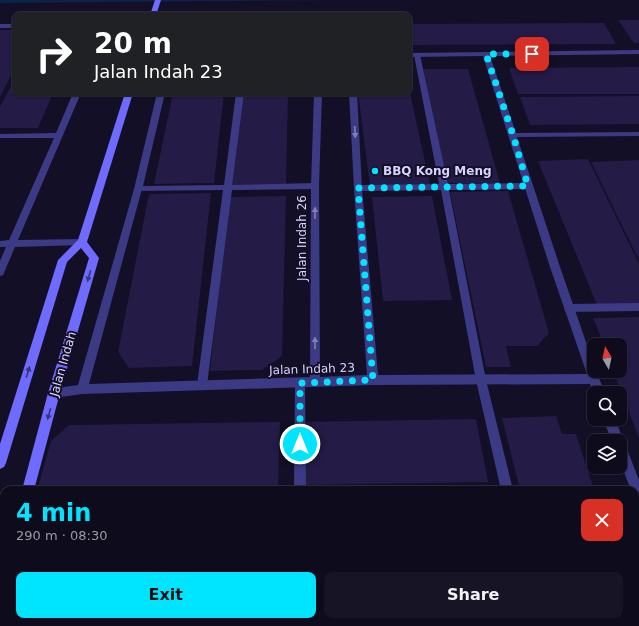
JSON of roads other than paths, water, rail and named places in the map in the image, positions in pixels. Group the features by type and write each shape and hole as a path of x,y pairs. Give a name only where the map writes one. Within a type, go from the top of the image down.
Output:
{"street":[{"path":"154,12 158,0"},
{"path":"0,26 12,26"},
{"path":"506,486 481,380 444,186 413,55 639,52"},
{"path":"486,54 528,186 597,386"},
{"path":"0,272 76,96"},
{"path":"0,463 63,260 82,242 128,96"},
{"path":"82,390 138,189 160,96"},
{"path":"202,385 240,96"},
{"name":"Jalan Indah 26","path":"315,382 315,186 318,96"},
{"path":"353,96 358,188 373,380"},
{"path":"0,136 60,134"},
{"path":"513,135 639,134"},
{"path":"138,189 315,186"},
{"path":"358,188 528,186"},
{"path":"0,244 82,242"},
{"name":"Jalan Indah","path":"29,486 54,393 94,258 82,242"},
{"path":"569,308 639,307"},
{"name":"Jalan Indah 23","path":"54,393 82,390 202,385 373,380 594,379"},
{"path":"300,383 300,486"},
{"path":"627,464 635,486"}],"water":[{"path":"0,0 358,0 0,3"}],"place":[{"name":"BBQ Kong Meng","path":"375,171"}]}
